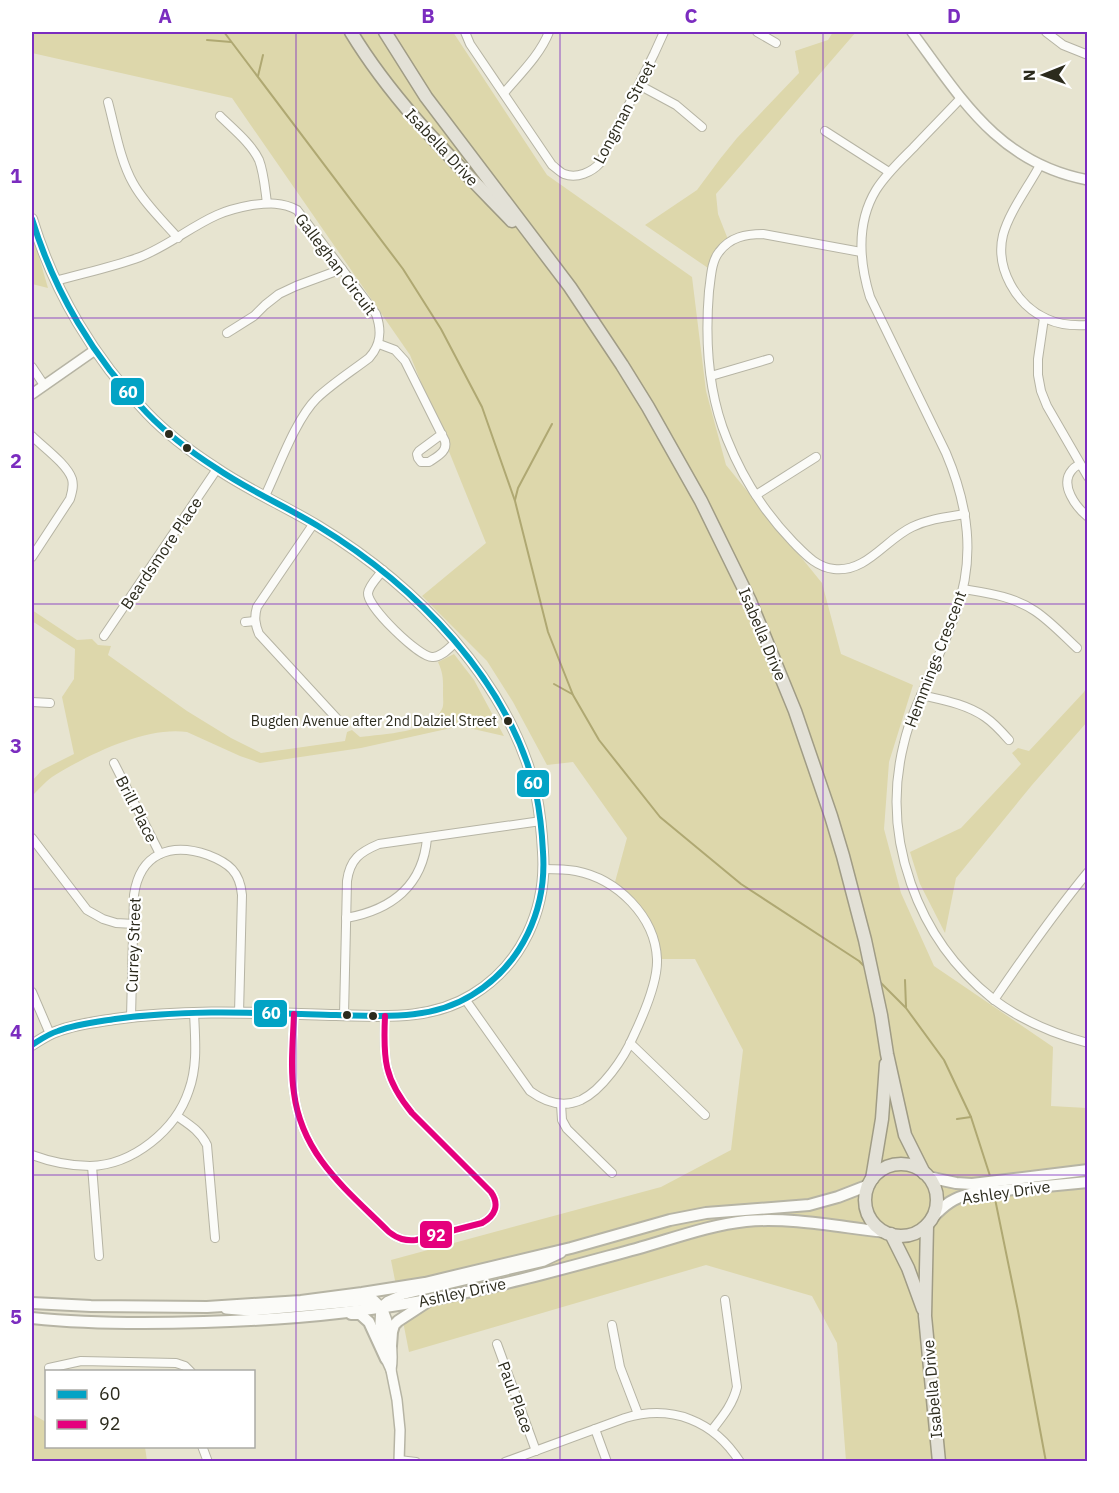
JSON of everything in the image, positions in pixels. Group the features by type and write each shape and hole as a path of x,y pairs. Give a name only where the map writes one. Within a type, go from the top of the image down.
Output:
{"main road":[{"name":"Isabella Drive","path":"351,32 364,54 420,125 544,255"},
{"name":"Isabella Drive","path":"385,32 426,97 587,312 648,407 701,501 750,601 795,711 843,856 865,940 905,1135 926,1175"},
{"name":"Isabella Drive","path":"871,1182 882,1119 887,1054"},
{"path":"896,1165 912,1166 926,1175 935,1188 937,1196 935,1212 929,1222 919,1231 900,1236 888,1233 876,1226 868,1213 866,1198 871,1182 881,1171 896,1165"},
{"name":"Ashley Drive","path":"1021,1184 1088,1170"},
{"name":"Ashley Drive","path":"926,1175 973,1188 1088,1182"},
{"name":"Ashley Drive","path":"32,1303 207,1307 301,1301 372,1292 571,1248 670,1220 706,1213 809,1205 838,1197 871,1182"},
{"name":"Ashley Drive","path":"929,1222 950,1201 973,1188"},
{"name":"Ashley Drive","path":"32,1318 136,1324 250,1321 335,1314 432,1299 538,1276 713,1227 744,1221 789,1220 888,1233"},
{"name":"Isabella Drive","path":"929,1222 925,1316 939,1461"},
{"name":"Isabella Drive","path":"888,1233 908,1268 925,1316"},
{"path":"391,1346 394,1324 432,1299"},
{"path":"335,1314 360,1314 369,1322 389,1365"}],"street":[{"name":"Longman Street","path":"465,32 470,44 552,165 565,174 578,175 594,170 600,163 664,32"},
{"path":"504,93 532,60 549,32"},
{"path":"757,32 776,43"},
{"path":"912,32 961,98 994,134 1016,151 1040,165 1062,174 1088,180"},
{"path":"1046,32 1063,45 1088,55"},
{"path":"639,85 676,105 702,127"},
{"name":"Hemmings Crescent","path":"961,98 889,172 876,190 867,210 862,231 863,270 870,297 956,477 965,514 968,552 963,589 957,610 903,744 897,788 897,817 901,846 914,894 934,933 949,955 973,982 994,1000 1047,1029 1088,1043"},
{"path":"108,102 126,168 134,184 178,238"},
{"path":"220,116 251,147 258,159 267,203"},
{"path":"825,131 889,172"},
{"path":"1040,165 1008,220 1003,236 1001,251 1006,275 1023,302 1044,318 1063,325 1088,325"},
{"name":"Galleghan Circuit","path":"56,281 138,258 159,249 216,215 242,207 278,203 297,210 376,315 380,326 379,344"},
{"path":"32,219 56,281 74,316 120,384 149,415 181,444 217,469 350,545 383,570 422,605 456,642 494,696 514,733 526,762 541,821 544,869 539,906 519,950 492,981 465,999 435,1011 385,1016 194,1012 131,1017 84,1023 50,1034 32,1045"},
{"path":"861,252 763,234 751,234 724,245 717,254 713,263 710,284 707,315 708,345 711,376 726,438 739,467 756,495 786,535 810,558 824,567 846,569 857,566 910,528 923,522 965,514"},
{"path":"227,333 254,316 279,294 342,269"},
{"path":"1044,318 1038,359 1041,391 1047,406 1088,477"},
{"path":"265,496 306,411 330,387 369,358 379,344 394,350 405,361 442,434"},
{"path":"32,394 95,350"},
{"path":"711,376 769,359"},
{"path":"32,367 44,385"},
{"path":"32,436 67,471 72,480 73,489 70,499 32,557"},
{"path":"756,495 816,457"},
{"path":"1080,464 1067,478 1073,501 1088,517"},
{"name":"Beardsmore Place","path":"104,636 217,469"},
{"path":"314,523 260,603 255,621 259,634 340,722"},
{"path":"383,570 371,585 368,596 370,604 387,623 430,657 440,655 456,642"},
{"path":"963,589 996,595 1021,603 1048,621 1077,648"},
{"path":"245,622 255,621"},
{"path":"921,695 974,710 991,721 1009,740"},
{"path":"32,702 50,703"},
{"name":"Brill Place","path":"114,763 160,854"},
{"path":"344,1015 349,870 357,856 379,844 541,821"},
{"path":"32,838 87,910 116,923 134,924"},
{"path":"346,918 379,909 405,890 415,879 422,866 427,838"},
{"path":"160,854 176,849 187,849 218,859 237,874 242,884 239,1012"},
{"name":"Currey Street","path":"131,1017 136,883 145,867 160,854"},
{"path":"465,999 530,1091 550,1102 561,1104 578,1101 592,1093 611,1072 630,1043 642,1020 656,967 656,950 652,933 633,904 611,885 574,871 544,869"},
{"path":"994,1000 1032,943 1088,872"},
{"path":"32,992 50,1034"},
{"path":"32,1155 68,1165 92,1166 112,1162 141,1149 161,1134 177,1116 190,1089 194,1071 194,1012"},
{"path":"294,1014 293,1092 297,1113 315,1153 328,1171 389,1232 399,1239 416,1240 482,1223 494,1214 495,1197 400,1099 386,1068 385,1016"},
{"path":"630,1043 705,1115"},
{"path":"561,1104 562,1120 567,1129 612,1173"},
{"path":"177,1116 195,1128 203,1136 207,1145 215,1238"},
{"path":"92,1166 99,1257"},
{"path":"416,1461 399,1461 400,1430 397,1400 380,1323 381,1307 404,1294 544,1262 571,1248"},
{"path":"207,1307 250,1311 374,1300 381,1307 387,1322 393,1358 389,1365"},
{"path":"712,1431 735,1398 737,1387 725,1300"},
{"path":"612,1325 620,1367 638,1414"},
{"name":"Paul Place","path":"497,1344 536,1450"},
{"path":"49,1368 81,1361 176,1363 190,1370"},
{"path":"505,1461 638,1414 663,1414 682,1417 712,1431 732,1449 740,1461"},
{"path":"595,1429 607,1461"}],"shaded area":[{"path":"32,32 453,32 547,175 692,277 706,391 726,465 822,583 841,654 913,685 889,762 884,829 901,893 934,966 1053,1047 1051,1106 1087,1108 1087,1461 846,1461 837,1343 812,1296 706,1265 409,1352 391,1260 661,1187 731,1150 743,1050 695,959 659,959 646,917 635,899 615,882 627,838 573,762 547,765 513,702 487,661 422,596 486,543 410,355 232,98 32,53"},
{"path":"833,32 856,32 716,194 718,214 729,242 708,268 645,225 697,190 737,138 799,73 795,51 828,40"},
{"path":"32,233 48,288 32,284"},
{"path":"32,610 77,640 92,639 98,645 111,646 108,655 187,711 261,753 345,741 347,732 352,730 360,737 406,731 428,723 436,717 443,706 443,678 438,662 454,654 474,680 504,736 460,726 361,748 260,763 187,732 154,733 117,744 82,760 52,777 32,796 32,781 42,770 74,754 62,697 74,679 75,649 32,621"},
{"path":"1087,686 1087,722 956,878 945,933 920,884 910,852 961,828 1021,764 1012,753 1018,748 1029,751"},
{"path":"32,1414 45,1421 45,1448 145,1448 147,1461 34,1461 32,1460"}],"waterway":[{"path":"224,32 403,269 441,329 482,407 515,501 548,632 573,695 599,740 660,817 741,884 859,961 866,968"},
{"path":"207,40 231,42"},
{"path":"258,76 263,55"},
{"path":"515,500 518,488 552,424"},
{"path":"554,684 572,694"},
{"path":"905,980 906,1007"},
{"path":"879,981 906,1008 944,1060 971,1117 991,1179"},
{"path":"957,1119 971,1117"},
{"path":"994,1194 1046,1462"}],"transit line":[{"name":"60","path":"32,219 52,272 78,323 110,370 147,413 188,449 207,462 241,484 318,526 354,550 389,577 453,639 481,674 504,712 523,752 536,793 543,852 541,894 528,934 505,968 490,983 456,1003 423,1013 388,1016 225,1012 142,1016 72,1027 51,1034 32,1045"},
{"name":"92","path":"294,1014 292,1074 299,1115 316,1154 343,1186 389,1232 402,1239 416,1240 482,1223 495,1210 494,1197 412,1113 396,1090 385,1057 385,1016"}],"place":[{"name":"Bugden Avenue after 2nd Dalziel Street","path":"508,721"}]}
